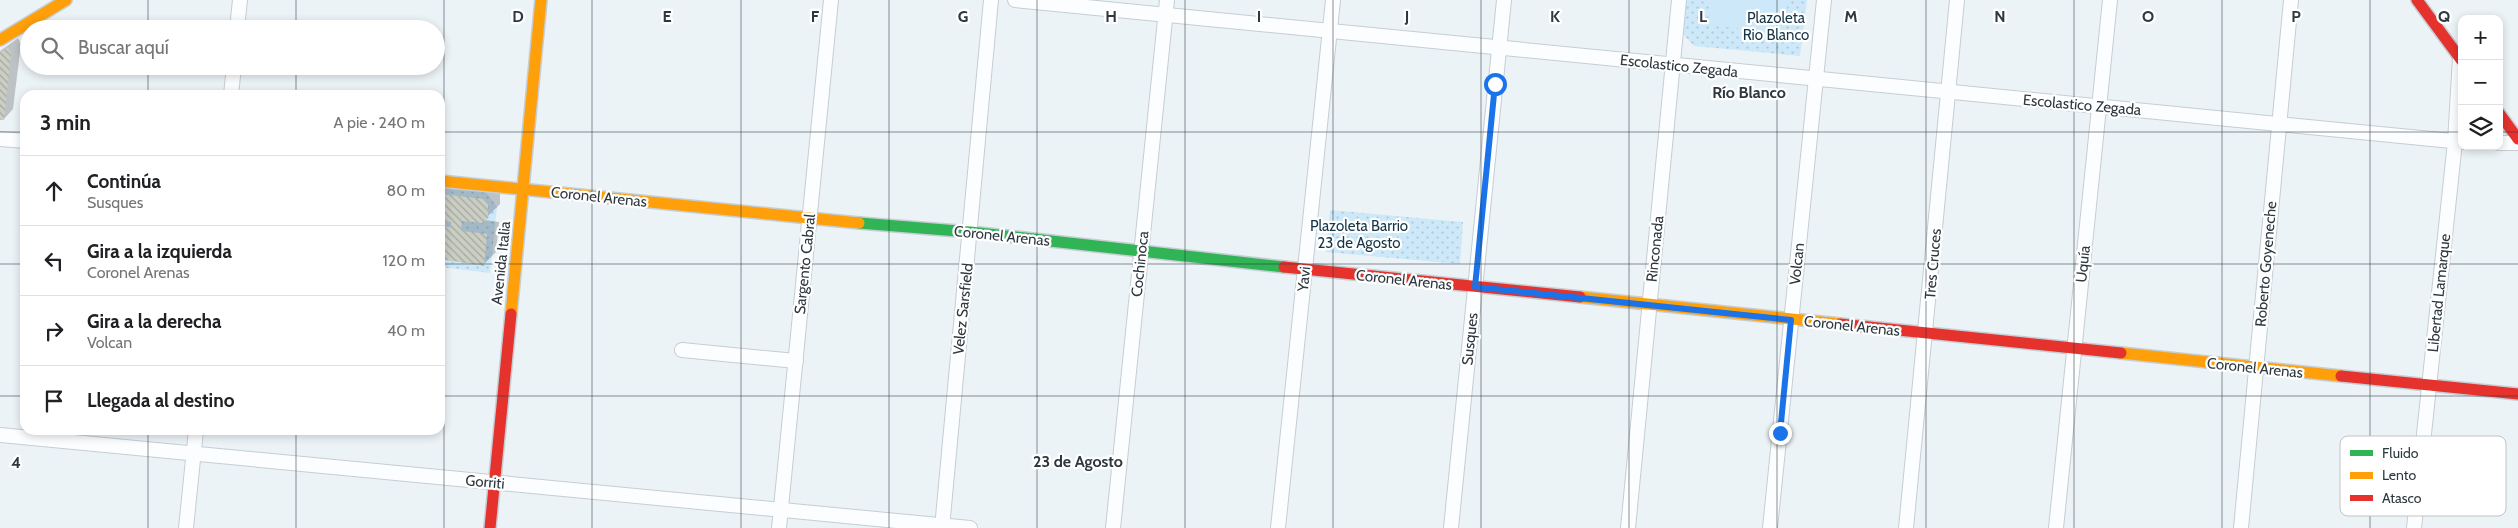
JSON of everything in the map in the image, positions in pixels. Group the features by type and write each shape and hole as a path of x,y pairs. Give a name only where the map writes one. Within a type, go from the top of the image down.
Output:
{"street":[{"path":"33,20 66,0"},
{"path":"238,20 240,0"},
{"name":"Avenida Italia","path":"490,528 541,0"},
{"name":"Sargento Cabral","path":"779,528 831,0"},
{"name":"Velez Sarsfield","path":"942,527 991,0"},
{"name":"Escolastico Zegada","path":"1015,0 2458,142"},
{"name":"Cochinoca","path":"1113,528 1167,0"},
{"name":"Yavi","path":"1278,528 1333,0"},
{"name":"Susques","path":"1451,528 1504,0"},
{"name":"Rinconada","path":"1628,528 1679,0"},
{"name":"Volcan","path":"1770,528 1824,0"},
{"name":"Tres Cruces","path":"1906,528 1927,334 1947,92 1957,0"},
{"name":"Uquía","path":"2056,528 2110,0"},
{"name":"Roberto Goyeneche","path":"2241,528 2291,0"},
{"path":"2417,0 2458,55"},
{"path":"0,40 20,28"},
{"name":"Libertad Lamarque","path":"2459,105 2461,60"},
{"path":"232,90 233,75"},
{"path":"2503,118 2518,139"},
{"path":"0,139 20,141"},
{"name":"Libertad Lamarque","path":"2424,436 2458,142"},
{"path":"2503,143 2518,143"},
{"name":"Coronel Arenas","path":"445,181 809,219 970,232 1141,252 2075,350 2518,394"},
{"path":"682,350 796,361"},
{"name":"Gorriti","path":"0,435 942,527 970,528"},
{"path":"186,528 196,435"}],"green space":[{"name":"Plazoleta Rio Blanco","path":"1685,0 1807,0 1800,56 1694,46 1681,32"},
{"path":"1711,0 1788,0 1784,33 1708,25"},
{"path":"445,188 486,192 497,207 490,273 445,268"},
{"name":"Plazoleta Barrio 23 de Agosto","path":"1330,210 1463,222 1460,264 1326,252"}],"building":[{"path":"8,47 11,54 4,120 0,120 0,53"},
{"path":"445,195 484,199 488,202 488,218 482,223 462,221 461,231 487,234 484,266 445,260 445,226 451,227 451,222 445,221"}],"traffic: fast":[{"path":"859,223 970,232 1284,267"}],"traffic: slow":[{"path":"33,20 66,0"},
{"path":"511,314 541,0"},
{"path":"0,40 20,28"},
{"path":"445,182 859,223"},
{"path":"1580,297 1840,324"},
{"path":"2121,353 2341,376"}],"traffic: jam":[{"path":"2417,0 2461,60"},
{"path":"2503,118 2518,139"},
{"path":"1284,267 1580,297"},
{"path":"490,528 511,314"},
{"path":"1840,324 2121,353"},
{"path":"2341,376 2518,394"}],"district":[{"name":"Río Blanco","path":"1749,92"},
{"name":"23 de Agosto","path":"1078,461"}],"route":[{"path":"1495,84 1475,287 1791,320 1780,433"}]}
